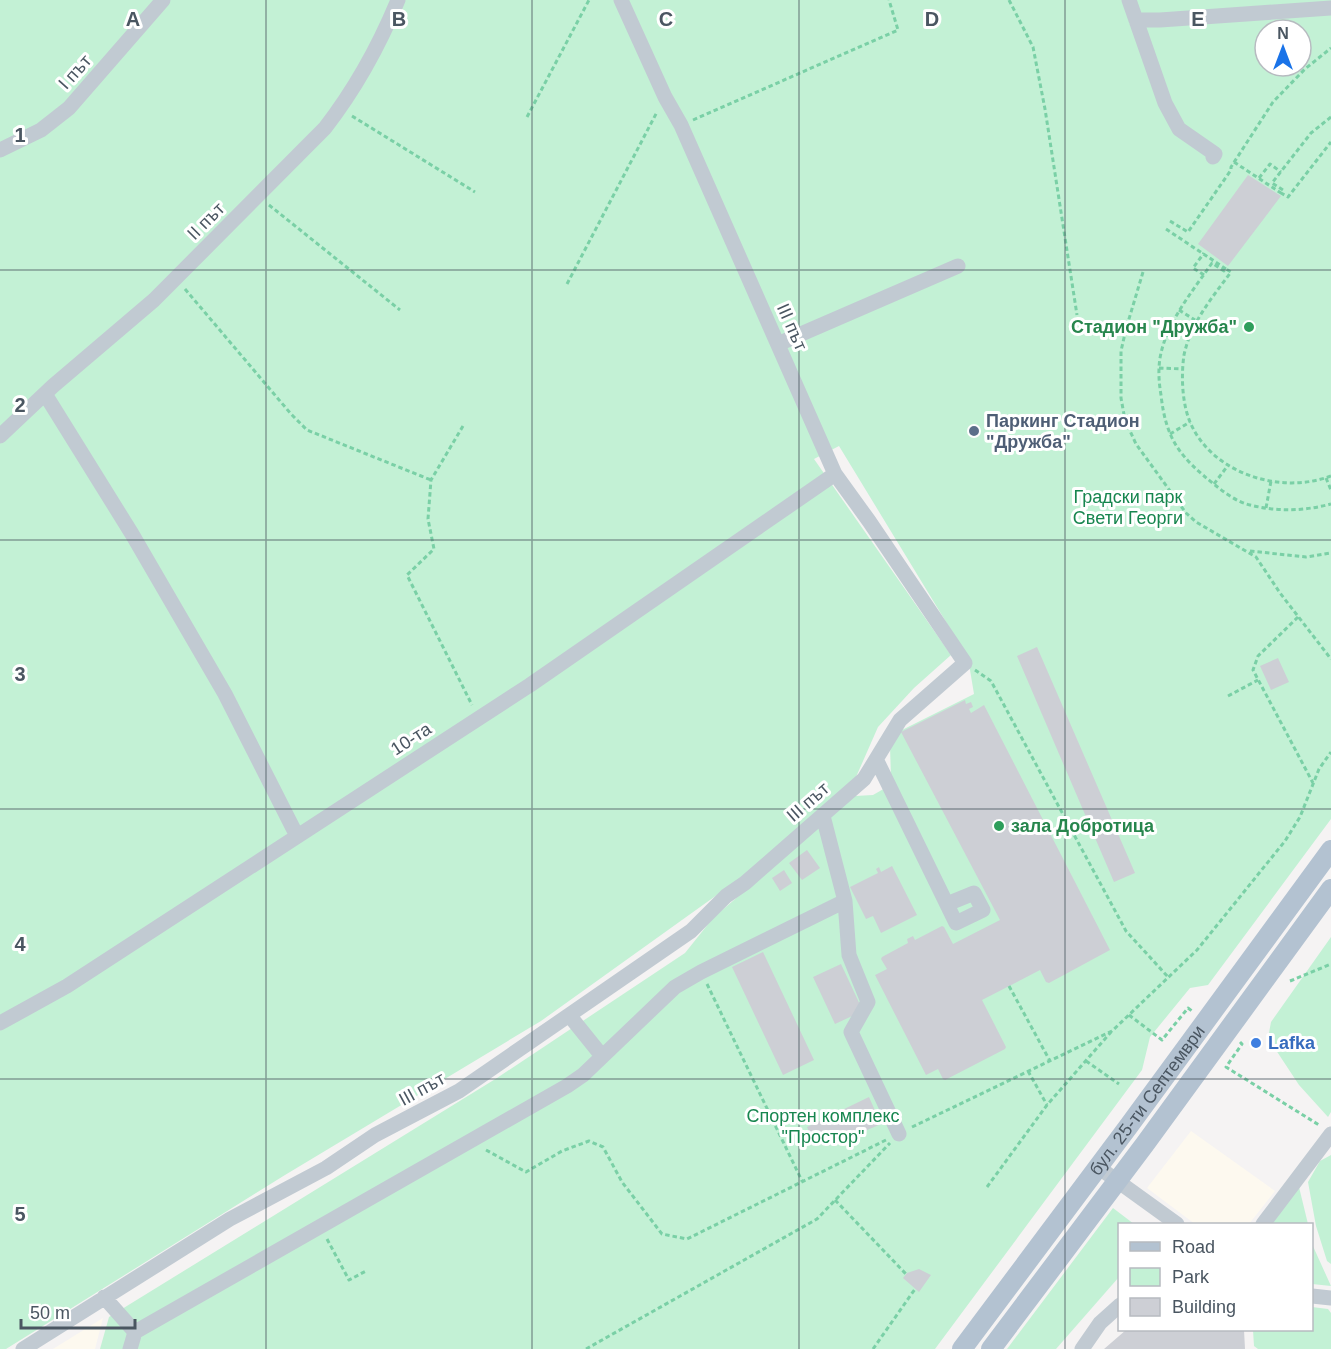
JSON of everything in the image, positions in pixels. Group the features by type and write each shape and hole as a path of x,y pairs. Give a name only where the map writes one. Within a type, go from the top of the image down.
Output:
{"main road":[{"name":"бул. 25-ти Септември","path":"962,1349 1331,850"},
{"name":"бул. 25-ти Септември","path":"991,1349 1117,1182 1331,890"}],"street":[{"name":"І път","path":"0,150 41,130 69,108 164,0"},
{"name":"ІІ път","path":"0,436 45,394 122,329 176,278 325,128 340,109 375,53 398,0"},
{"name":"ІІІ път","path":"23,1349 230,1219 326,1168 375,1135 459,1091 691,931 726,897 864,779 900,720 965,663 835,474 681,125 665,97 621,0"},
{"path":"1129,0 1165,103 1179,129 1215,154 1213,157"},
{"path":"1136,20 1160,21 1331,8"},
{"path":"778,344 958,266"},
{"path":"45,394 132,534 219,684 297,836"},
{"name":"10-та","path":"0,1023 67,986 478,719 835,474"},
{"path":"877,761 947,904"},
{"path":"823,816 845,901 849,955 868,1002 851,1032 899,1134"},
{"path":"130,1349 135,1332 567,1086 675,987 845,901"},
{"path":"569,1015 602,1056"},
{"path":"1264,1223 1326,1130"},
{"path":"1098,1167 1176,1223"},
{"path":"1313,1296 1331,1298"},
{"path":"104,1297 135,1332"},
{"path":"1082,1349 1100,1323 1118,1306"}],"path":[{"path":"527,117 589,0"},
{"path":"681,125 898,30 889,0"},
{"path":"1008,0 1033,47 1077,315"},
{"path":"1170,221 1188,232 1274,102 1305,69 1331,48"},
{"path":"567,284 665,97"},
{"path":"340,109 475,192"},
{"path":"1281,193 1283,189 1272,183 1311,133 1331,117"},
{"path":"1234,162 1288,197 1331,142"},
{"path":"1259,178 1270,164 1281,172"},
{"path":"259,196 400,310"},
{"path":"1166,229 1231,272 1196,320 1185,354 1183,369 1186,402 1190,422 1202,441 1239,472 1271,481 1302,483 1331,476"},
{"path":"1204,253 1193,268 1204,275"},
{"path":"1226,269 1224,271 1212,263 1179,310 1163,347 1159,368 1162,406 1170,434 1183,456 1227,495 1248,505 1279,510 1309,510 1331,504"},
{"path":"1143,272 1121,351 1121,398 1125,420 1136,444 1186,513 1209,530 1256,557 1331,659"},
{"path":"176,278 291,414 308,430 432,480"},
{"path":"1179,310 1196,320"},
{"path":"1159,368 1183,369"},
{"path":"1170,434 1190,422"},
{"path":"463,426 432,480 428,519 434,549 406,575 478,719"},
{"path":"1214,484 1229,464"},
{"path":"1326,478 1331,490"},
{"path":"1266,508 1271,481"},
{"path":"1248,551 1306,557 1331,553"},
{"path":"1298,617 1258,656 1253,670 1313,784"},
{"path":"965,663 991,681 1126,931 1169,978"},
{"path":"1228,696 1258,680"},
{"path":"987,1187 1047,1105 1112,1031 1197,950 1285,841 1300,817 1319,769 1331,752"},
{"path":"1290,981 1331,964"},
{"path":"701,972 802,1181"},
{"path":"1008,986 1050,1061"},
{"path":"470,1142 526,1172 562,1151 589,1141 603,1147 622,1182 662,1234 687,1239 1112,1031"},
{"path":"1085,1061 1119,1084"},
{"path":"1226,1067 1326,1130"},
{"path":"1028,1071 1047,1105"},
{"path":"586,1349 817,1219 899,1134"},
{"path":"835,1200 906,1274"},
{"path":"320,1227 349,1280 366,1271"},
{"path":"873,1349 915,1289"},
{"path":"594,1349 596,1343"}],"shaded area":[{"path":"1191,1131 1275,1191 1250,1223 1194,1223 1147,1188"},
{"path":"103,1318 95,1349 53,1349"}],"green space":[{"path":"0,0 1331,0 1331,819 1208,985 1190,988 1150,1037 1142,1070 935,1349 100,1349 109,1317 497,1078 685,953 713,918 855,796 873,795 887,787 891,778 890,746 900,731 974,694 968,658 839,446 814,459 951,655 914,688 878,727 856,777 749,872 541,1021 285,1175 6,1349 0,1349"},
{"path":"1331,937 1331,1112 1328,1117 1299,1085 1268,1038 1271,1022"},
{"path":"1331,1155 1331,1264 1327,1261 1316,1226 1308,1182 1320,1161"},
{"path":"1299,1187 1308,1223 1273,1223"},
{"path":"1113,1208 1133,1223 1118,1223 1118,1278 1056,1349 1007,1349"},
{"path":"1313,1246 1331,1286 1313,1284"},
{"path":"1313,1307 1328,1309 1331,1313 1331,1349 1258,1349 1254,1346 1253,1331 1313,1331"}],"building":[{"path":"1248,175 1281,196 1228,266 1198,244"},
{"path":"1037,647 1135,873 1114,882 1017,656"},
{"path":"1278,658 1289,682 1271,690 1260,666"},
{"name":"зала Добротица","path":"965,700 966,704 971,702 973,707 969,709 971,713 984,705 1110,950 1049,983 1046,982 1040,970 982,1000 1006,1047 945,1080 938,1069 926,1075 875,975 887,969 882,957 908,943 907,939 913,936 915,940 942,926 953,944 1000,920 901,732"},
{"path":"807,850 820,868 802,880 789,863"},
{"path":"892,866 917,915 881,933 873,916 866,919 850,887 878,873 876,869 879,867 881,872"},
{"path":"784,870 792,883 780,891 772,878"},
{"path":"763,952 814,1060 783,1075 732,967"},
{"path":"841,964 863,1011 835,1024 813,977"},
{"path":"869,1097 881,1124 842,1141 839,1136 816,1146 807,1127"},
{"path":"919,1269 931,1275 919,1292 903,1278 907,1273"},
{"path":"1125,1331 1244,1331 1245,1349 1104,1349"}],"place":[{"name":"Стадион \"Дружба\"","path":"1249,327"},
{"name":"Паркинг Стадион \"Дружба\"","path":"974,431"},
{"name":"зала Добротица","path":"999,826"},
{"name":"Lafka","path":"1256,1043"}],"park label":[{"name":"Градски парк Свети Георги","path":"1128,507"},
{"name":"Спортен комплекс \"Простор\"","path":"823,1126"}]}
